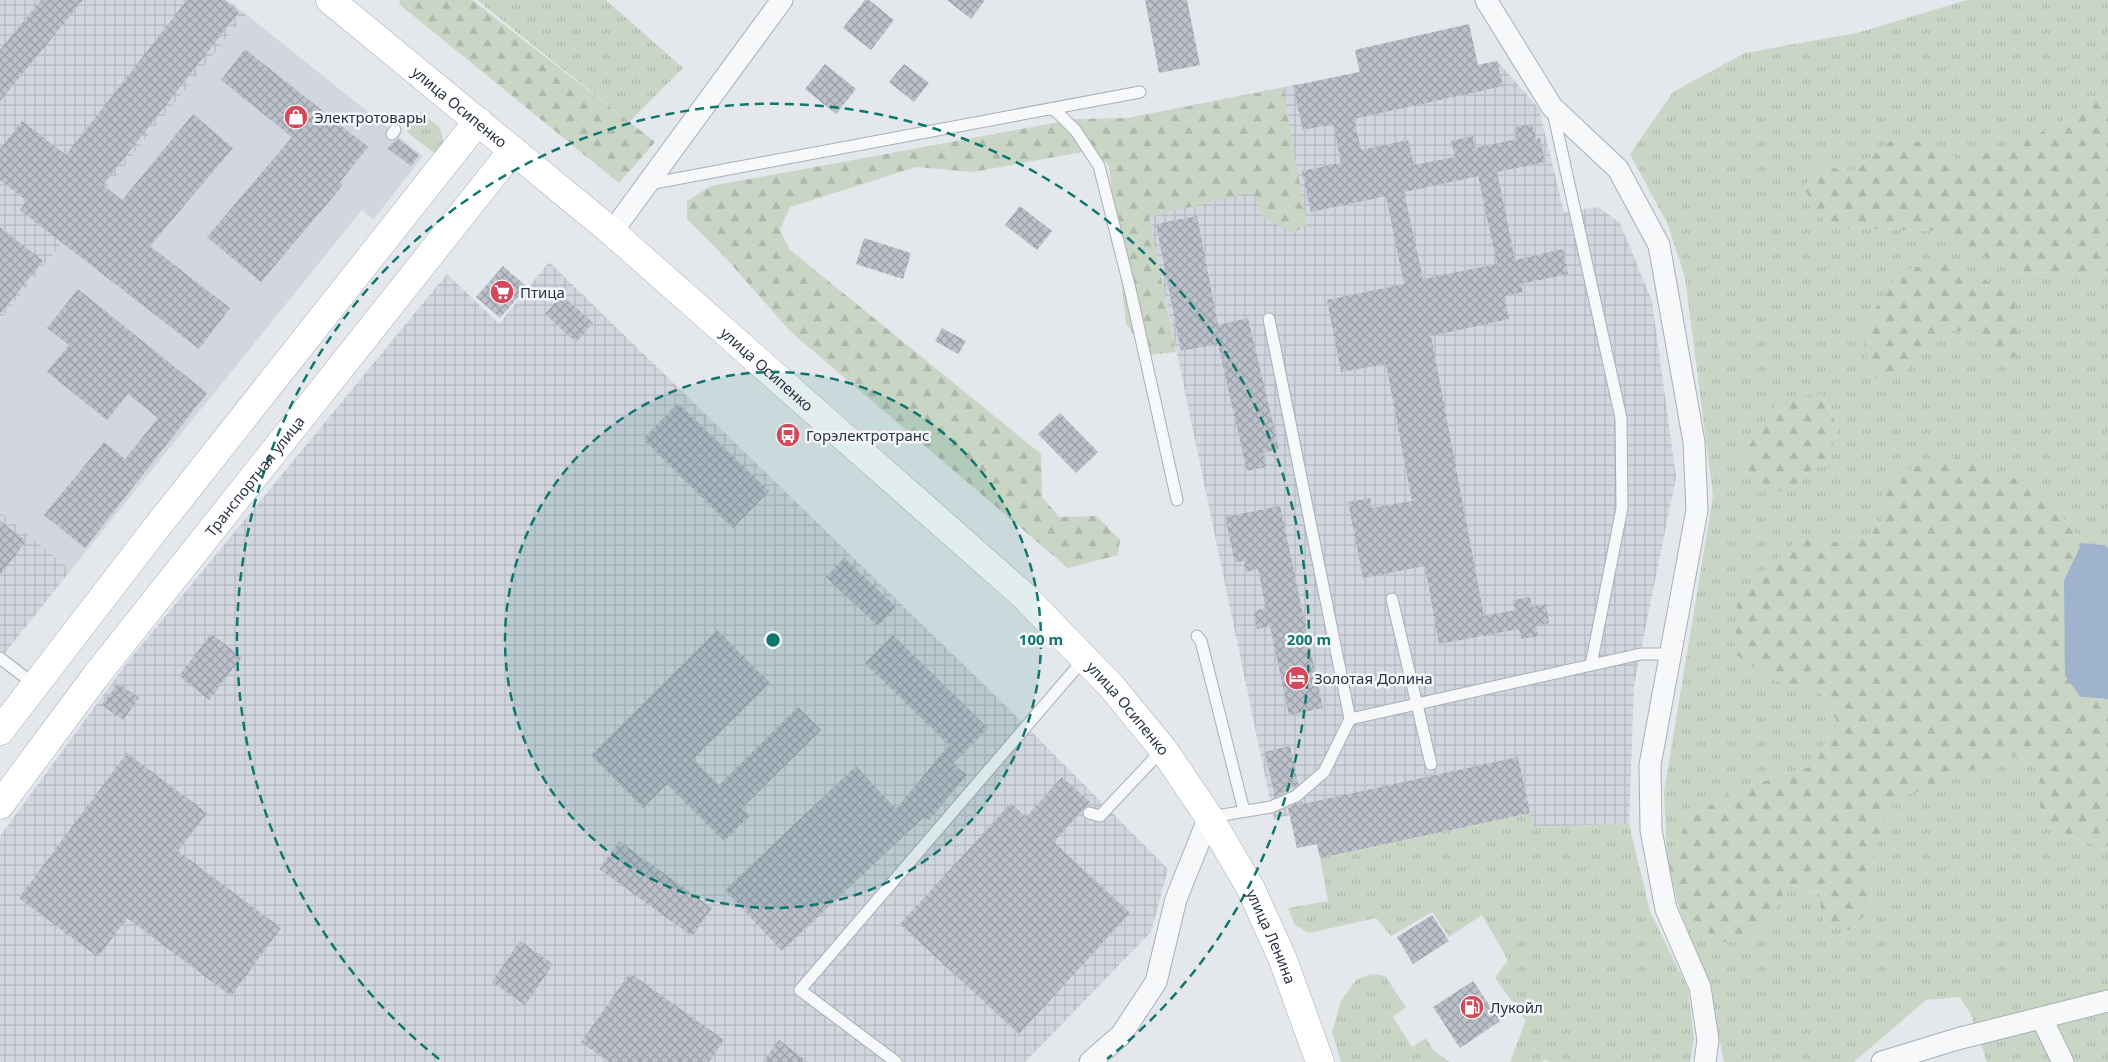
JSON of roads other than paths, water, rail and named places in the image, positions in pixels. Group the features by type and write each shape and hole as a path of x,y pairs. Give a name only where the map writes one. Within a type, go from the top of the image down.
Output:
{"street":[{"name":"улица Осипенко","path":"330,0 612,232 1023,595 1113,688 1162,749 1209,817"},
{"path":"612,232 782,0"},
{"path":"1486,0 1552,107 1618,169 1659,245 1694,442 1697,510 1650,765 1651,830 1666,909 1700,988 1708,1040 1705,1062"},
{"path":"0,731 159,524 478,121"},
{"name":"Транспортная улица","path":"0,805 95,677 514,150"},
{"path":"1090,1062 1120,1035 1156,982 1176,899 1209,817"},
{"name":"улица Ленина","path":"1209,817 1251,889 1271,933 1283,960 1320,1062"},
{"path":"1882,1062 1957,1038 2042,1019 2108,1001"},
{"path":"2042,1019 2063,1062"}],"lane":[{"path":"649,184 1140,92"},
{"path":"1552,107 1620,418 1622,508 1591,665"},
{"path":"1050,109 1056,111 1076,131 1099,166 1130,289 1176,500"},
{"path":"1209,817 1271,807 1296,796 1324,772 1350,719 1269,319"},
{"path":"1392,599 1431,764"},
{"path":"1197,636 1201,641 1244,812"},
{"path":"1350,719 1640,654 1671,654"},
{"path":"0,658 35,685"},
{"path":"896,1062 800,990 1084,659"},
{"path":"1089,813 1100,816 1162,749"}],"water":[{"path":"2082,543 2105,545 2108,548 2108,699 2081,697 2065,676 2064,580"}],"place":[{"name":"Электротовары","path":"296,117"},
{"name":"Птица","path":"502,292"},
{"name":"Горэлектротранс","path":"788,435"},
{"name":"Золотая Долина","path":"1297,678"},
{"name":"Лукойл","path":"1472,1007"}]}
